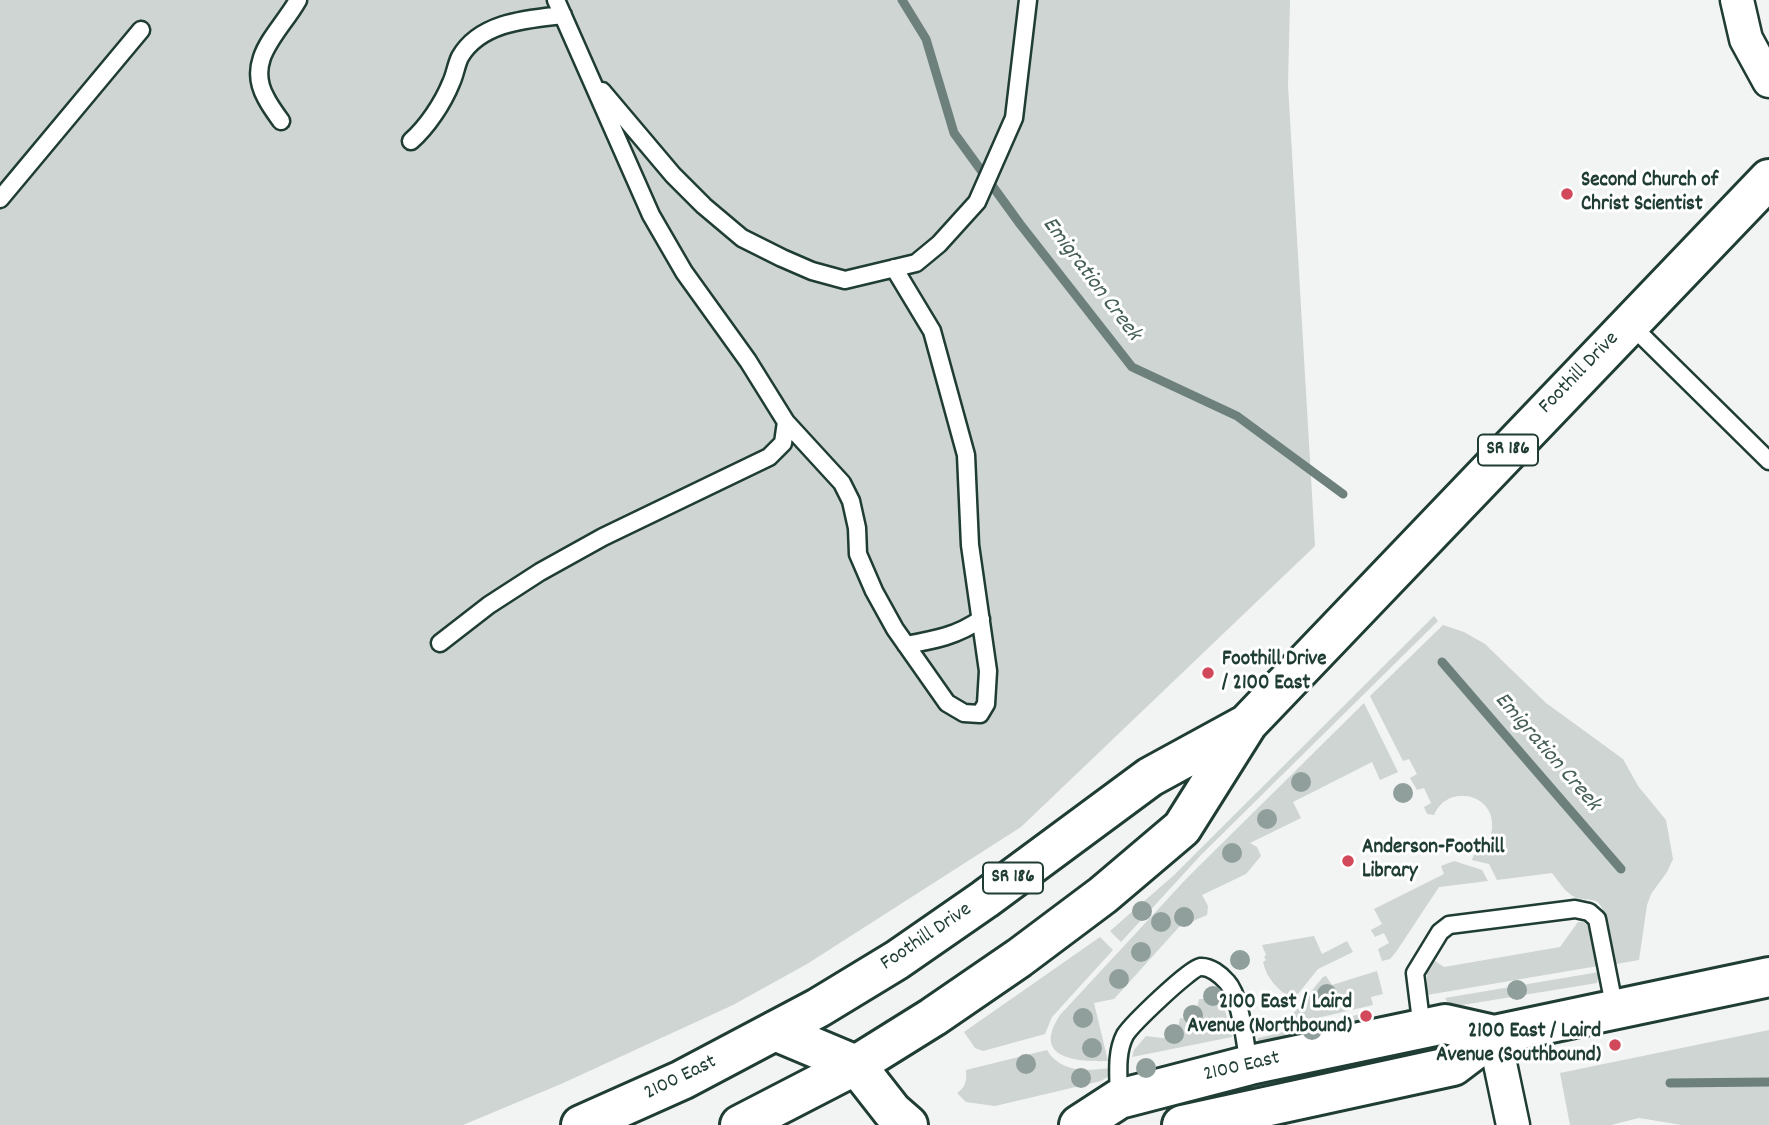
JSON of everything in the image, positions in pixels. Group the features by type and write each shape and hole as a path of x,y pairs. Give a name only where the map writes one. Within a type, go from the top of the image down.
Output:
{"main road":[{"name":"Foothill Drive","path":"856,1065 933,1017 1019,958 1103,895 1182,828 1248,723 1769,179"},
{"name":"Foothill Drive","path":"775,1031 818,1008 906,953 1150,776 1248,723"},
{"name":"2100 East","path":"1079,1125 1250,1065 1445,1024 1494,1035 1769,977"},
{"path":"775,1031 856,1065 892,1111 908,1125"},
{"name":"2100 East","path":"581,1125 682,1080 775,1031"},
{"name":"2100 East","path":"1182,1125 1453,1066 1494,1035"},
{"name":"SR 186","path":"740,1125 856,1065"}],"street":[{"path":"1737,0 1746,40 1769,81"},
{"path":"1494,1035 1514,1125"}],"lane":[{"path":"281,121 262,89 259,65 262,52 298,0"},
{"path":"594,81 673,175 742,238 812,271 845,280 916,263 939,244 977,202 1014,118 1028,0"},
{"path":"411,141 421,132 450,85 460,58 472,42 494,29 559,8 594,81 621,150 651,215 684,272 748,361 786,422 842,483 851,501 857,528 858,554 874,592 906,645 947,703 964,713 980,714 986,704 988,671 970,544 965,455 932,331 894,268"},
{"path":"0,199 141,30"},
{"path":"1629,323 1769,461"},
{"path":"440,643 489,605 540,572 603,537 769,457 783,443 786,422"},
{"path":"906,645 943,639 965,631 981,619"},
{"path":"1422,1029 1415,973 1440,932 1449,925 1576,909 1590,912 1597,919 1615,1010"},
{"path":"1116,1112 1119,1063 1126,1034 1188,972 1201,967 1216,971 1230,984 1250,1065"}],"shaded area":[{"path":"0,0 1290,0 1288,85 1315,546 1021,827 807,964 733,1005 561,1084 463,1125 0,1125"},
{"path":"1434,616 1438,621 1201,855 1121,942 1110,931 1173,876"},
{"path":"1443,625 1464,632 1485,644 1546,703 1623,759 1638,786 1666,820 1673,859 1647,905 1639,960 1616,964 1610,930 1600,905 1596,901 1571,895 1552,873 1497,880 1489,864 1472,860 1489,838 1492,829 1491,817 1479,800 1459,796 1440,805 1434,815 1427,814 1424,807 1431,803 1424,788 1417,790 1410,778 1417,774 1409,759 1403,761 1370,696"},
{"path":"1364,703 1398,772 1380,780 1372,762 1293,802 1301,818 1250,843 1257,847 1261,856 1246,874 1202,895 1208,906 1207,915 1179,927 1114,999 1094,1003 1108,1061 1072,1058 1054,1049 1051,1041 1052,1030 1060,1015 1187,878"},
{"path":"1454,861 1482,870 1488,881 1439,887 1396,952 1390,959 1382,961 1378,949 1389,943 1384,933 1375,937 1371,930 1382,924 1374,909 1444,874 1441,866"},
{"path":"1578,922 1590,927 1598,966 1427,995 1427,969 1432,959 1444,967 1560,947"},
{"path":"1314,936 1322,954 1347,941 1353,952 1318,969 1293,1000 1278,988 1267,974 1263,962 1266,955 1262,945"},
{"path":"1100,937 1113,950 1052,1017 1045,1034 983,1051 975,1048 964,1032"},
{"path":"1377,971 1383,994 1371,997 1373,1005 1283,1026 1323,977 1326,976 1332,985"},
{"path":"1599,972 1597,983 1450,1007 1445,998"},
{"path":"1208,988 1221,996 1232,1037 1132,1057 1134,1050 1146,1036 1170,1039 1171,1027 1178,1028 1180,1018 1187,1019 1189,1008 1197,1009 1199,999 1205,999"},
{"path":"1365,1013 1368,1022 1265,1044 1258,1041 1258,1038"},
{"path":"1769,1030 1769,1125 1682,1125 1639,1118 1611,1125 1570,1125 1560,1073"},
{"path":"1047,1050 1053,1058 1067,1067 1083,1070 1110,1068 1109,1076 1101,1081 995,1106 966,1102 957,1093 965,1083 966,1070"}],"waterway":[{"name":"Emigration Creek","path":"902,0 926,39 954,133 1020,224 1132,367 1237,416 1343,494"},
{"name":"Emigration Creek","path":"1442,662 1621,869"},
{"name":"Emigration Creek","path":"1670,1083 1769,1082"}],"place":[{"name":"Second Church of Christ Scientist","path":"1567,194"},
{"name":"Foothill Drive / 2100 East","path":"1208,673"},
{"name":"Anderson-Foothill Library","path":"1348,861"},
{"name":"2100 East / Laird Avenue (Northbound)","path":"1366,1016"},
{"name":"2100 East / Laird Avenue (Southbound)","path":"1615,1045"}]}
